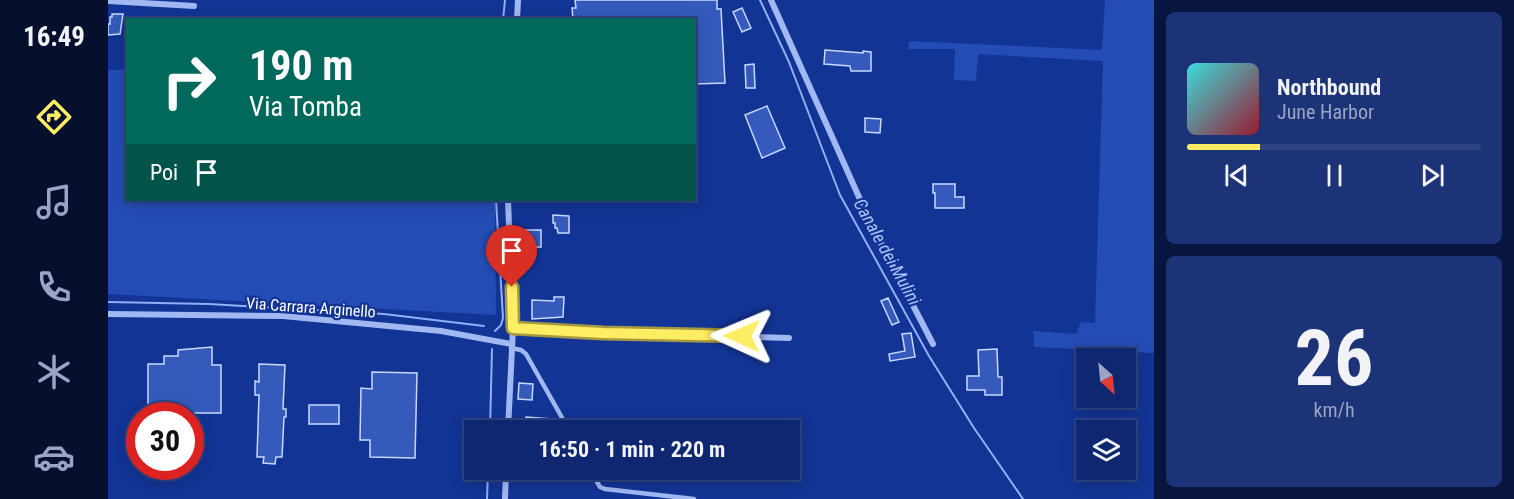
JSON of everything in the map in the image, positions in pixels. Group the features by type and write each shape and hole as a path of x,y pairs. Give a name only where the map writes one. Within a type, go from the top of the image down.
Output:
{"street":[{"path":"517,18 518,0"},
{"path":"771,0 871,224 933,344"},
{"path":"108,1 194,6"},
{"path":"508,201 513,328 508,420"},
{"name":"Via Carrara Arginello","path":"108,314 283,316 441,331 511,346"},
{"path":"513,328 789,338"},
{"path":"506,499 507,480"}],"lane":[{"path":"511,346 526,354 563,420"},
{"path":"596,480 604,489 691,499"}],"shaded area":[{"path":"1105,0 1154,0 1154,353 1136,352 1136,348 1034,347 1033,331 1076,334 1081,322 1095,323 1103,61 978,54 976,81 954,80 955,49 908,49 909,41 1102,50"},
{"path":"108,70 126,70 126,201 495,201 496,315 108,294"}],"building":[{"path":"575,0 717,0 717,9 721,9 725,83 696,84 696,18 573,18 572,8 576,8"},
{"path":"742,8 751,28 742,32 733,12"},
{"path":"112,14 123,14 120,34 108,35 108,24 110,24"},
{"path":"825,50 871,52 871,71 851,71 850,66 824,64"},
{"path":"754,64 755,88 746,88 745,65"},
{"path":"767,106 785,148 762,158 745,115"},
{"path":"865,118 881,119 880,133 865,132"},
{"path":"933,184 955,184 955,197 964,197 964,208 935,208"},
{"path":"553,215 569,216 569,233 558,233 553,223"},
{"path":"517,230 541,230 541,247 518,247"},
{"path":"554,297 564,297 563,317 532,319 532,300 554,301"},
{"path":"888,298 899,322 892,325 881,301"},
{"path":"911,333 915,357 890,361 889,354 905,351 902,334"},
{"path":"212,347 212,365 221,365 221,413 204,413 204,402 148,402 148,364 164,364 164,356 178,356 178,350"},
{"path":"997,349 998,377 1002,377 1002,395 985,395 985,390 967,390 967,376 979,376 978,350"},
{"path":"259,364 285,365 283,409 286,409 286,417 284,417 282,457 276,457 275,464 263,463 264,457 257,457 259,395 255,395 255,381 259,382"},
{"path":"372,372 417,373 415,458 370,457 370,440 360,440 361,388 372,389"},
{"path":"519,383 533,384 532,400 518,399"},
{"path":"309,405 339,405 339,424 309,424"},
{"path":"526,417 552,419 552,420 526,420"}],"waterway":[{"path":"503,18 505,0"},
{"name":"Canale dei Mulini","path":"760,0 789,62 840,195 929,356 974,428 1023,499"},
{"path":"495,331 501,325 503,318 496,201"},
{"path":"108,302 209,304 384,314 484,326"},
{"path":"490,420 492,349"},
{"path":"487,499 488,480"}],"route":[{"path":"512,287 513,328 603,333 742,336"}]}
